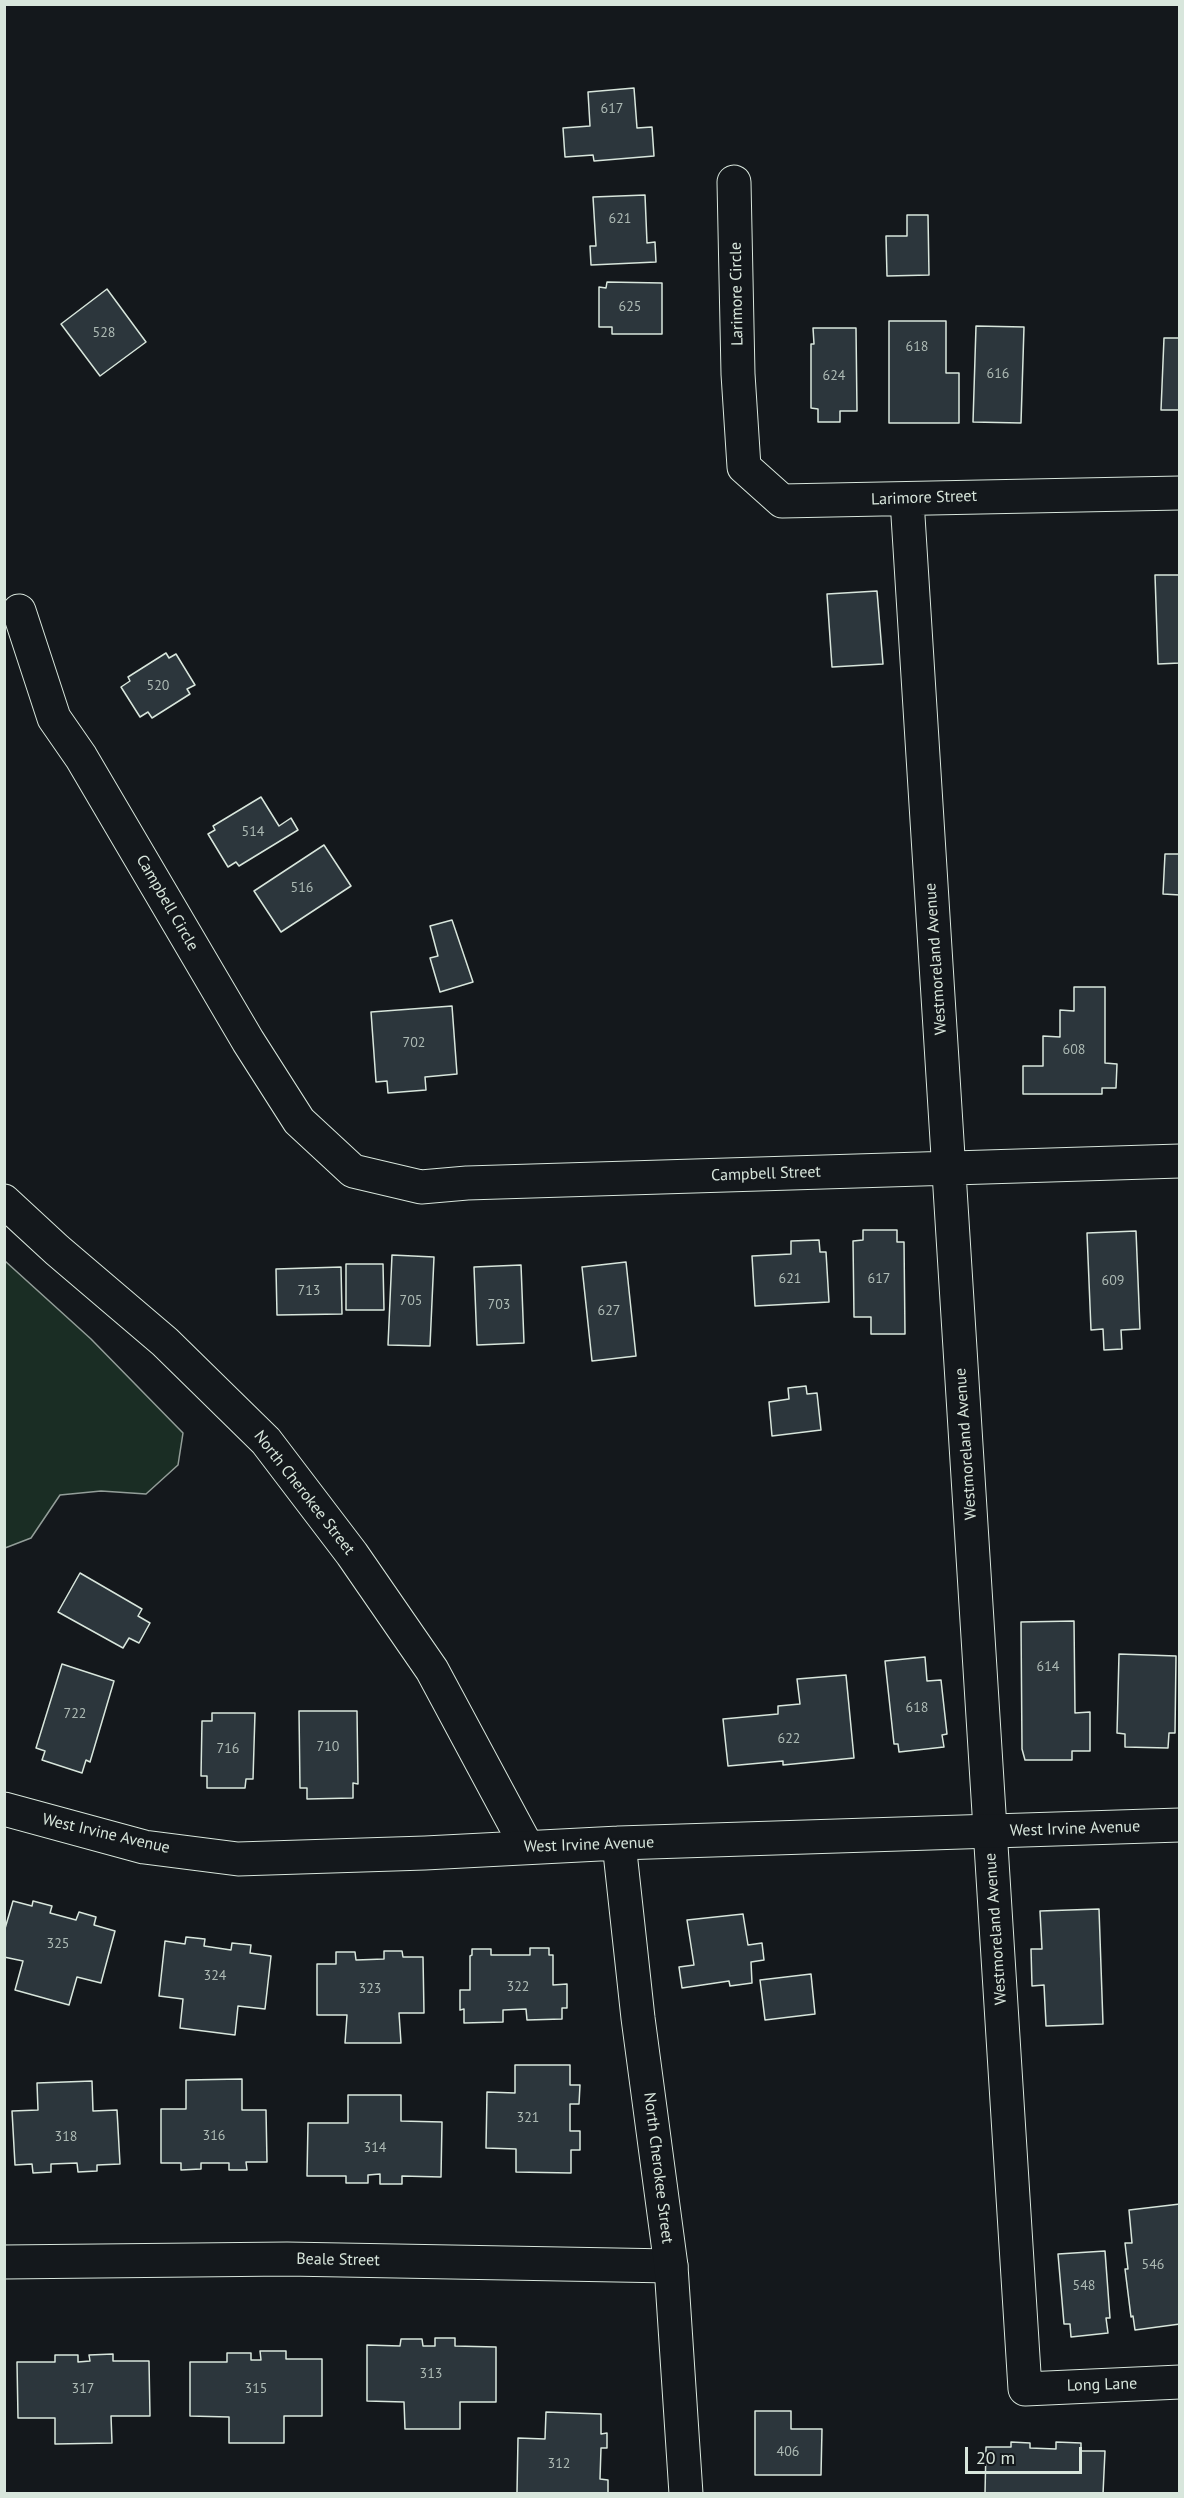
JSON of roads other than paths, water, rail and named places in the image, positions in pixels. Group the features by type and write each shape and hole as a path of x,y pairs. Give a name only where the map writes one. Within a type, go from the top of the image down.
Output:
{"street":[{"name":"Larimore Circle","path":"734,182 740,405"},
{"name":"Larimore Street","path":"740,405 744,467 782,501 907,500 1023,494 1179,493"},
{"name":"Westmoreland Avenue","path":"907,500 1025,2389"},
{"name":"Campbell Circle","path":"19,611 54,718 81,757 248,1041 299,1121 354,1171"},
{"name":"Campbell Street","path":"354,1171 421,1187 478,1183 1179,1161"},
{"name":"North Cherokee Street","path":"4,1201 57,1250 165,1342 266,1441 352,1554 432,1670 527,1847"},
{"name":"West Irvine Avenue","path":"4,1809 144,1847 238,1859 425,1853 619,1843 1179,1825"},
{"name":"North Cherokee Street","path":"619,1843 638,2018 670,2266 686,2493"},
{"name":"Beale Street","path":"4,2262 287,2259 670,2266"},
{"name":"Long Lane","path":"1025,2389 1179,2382"}]}
